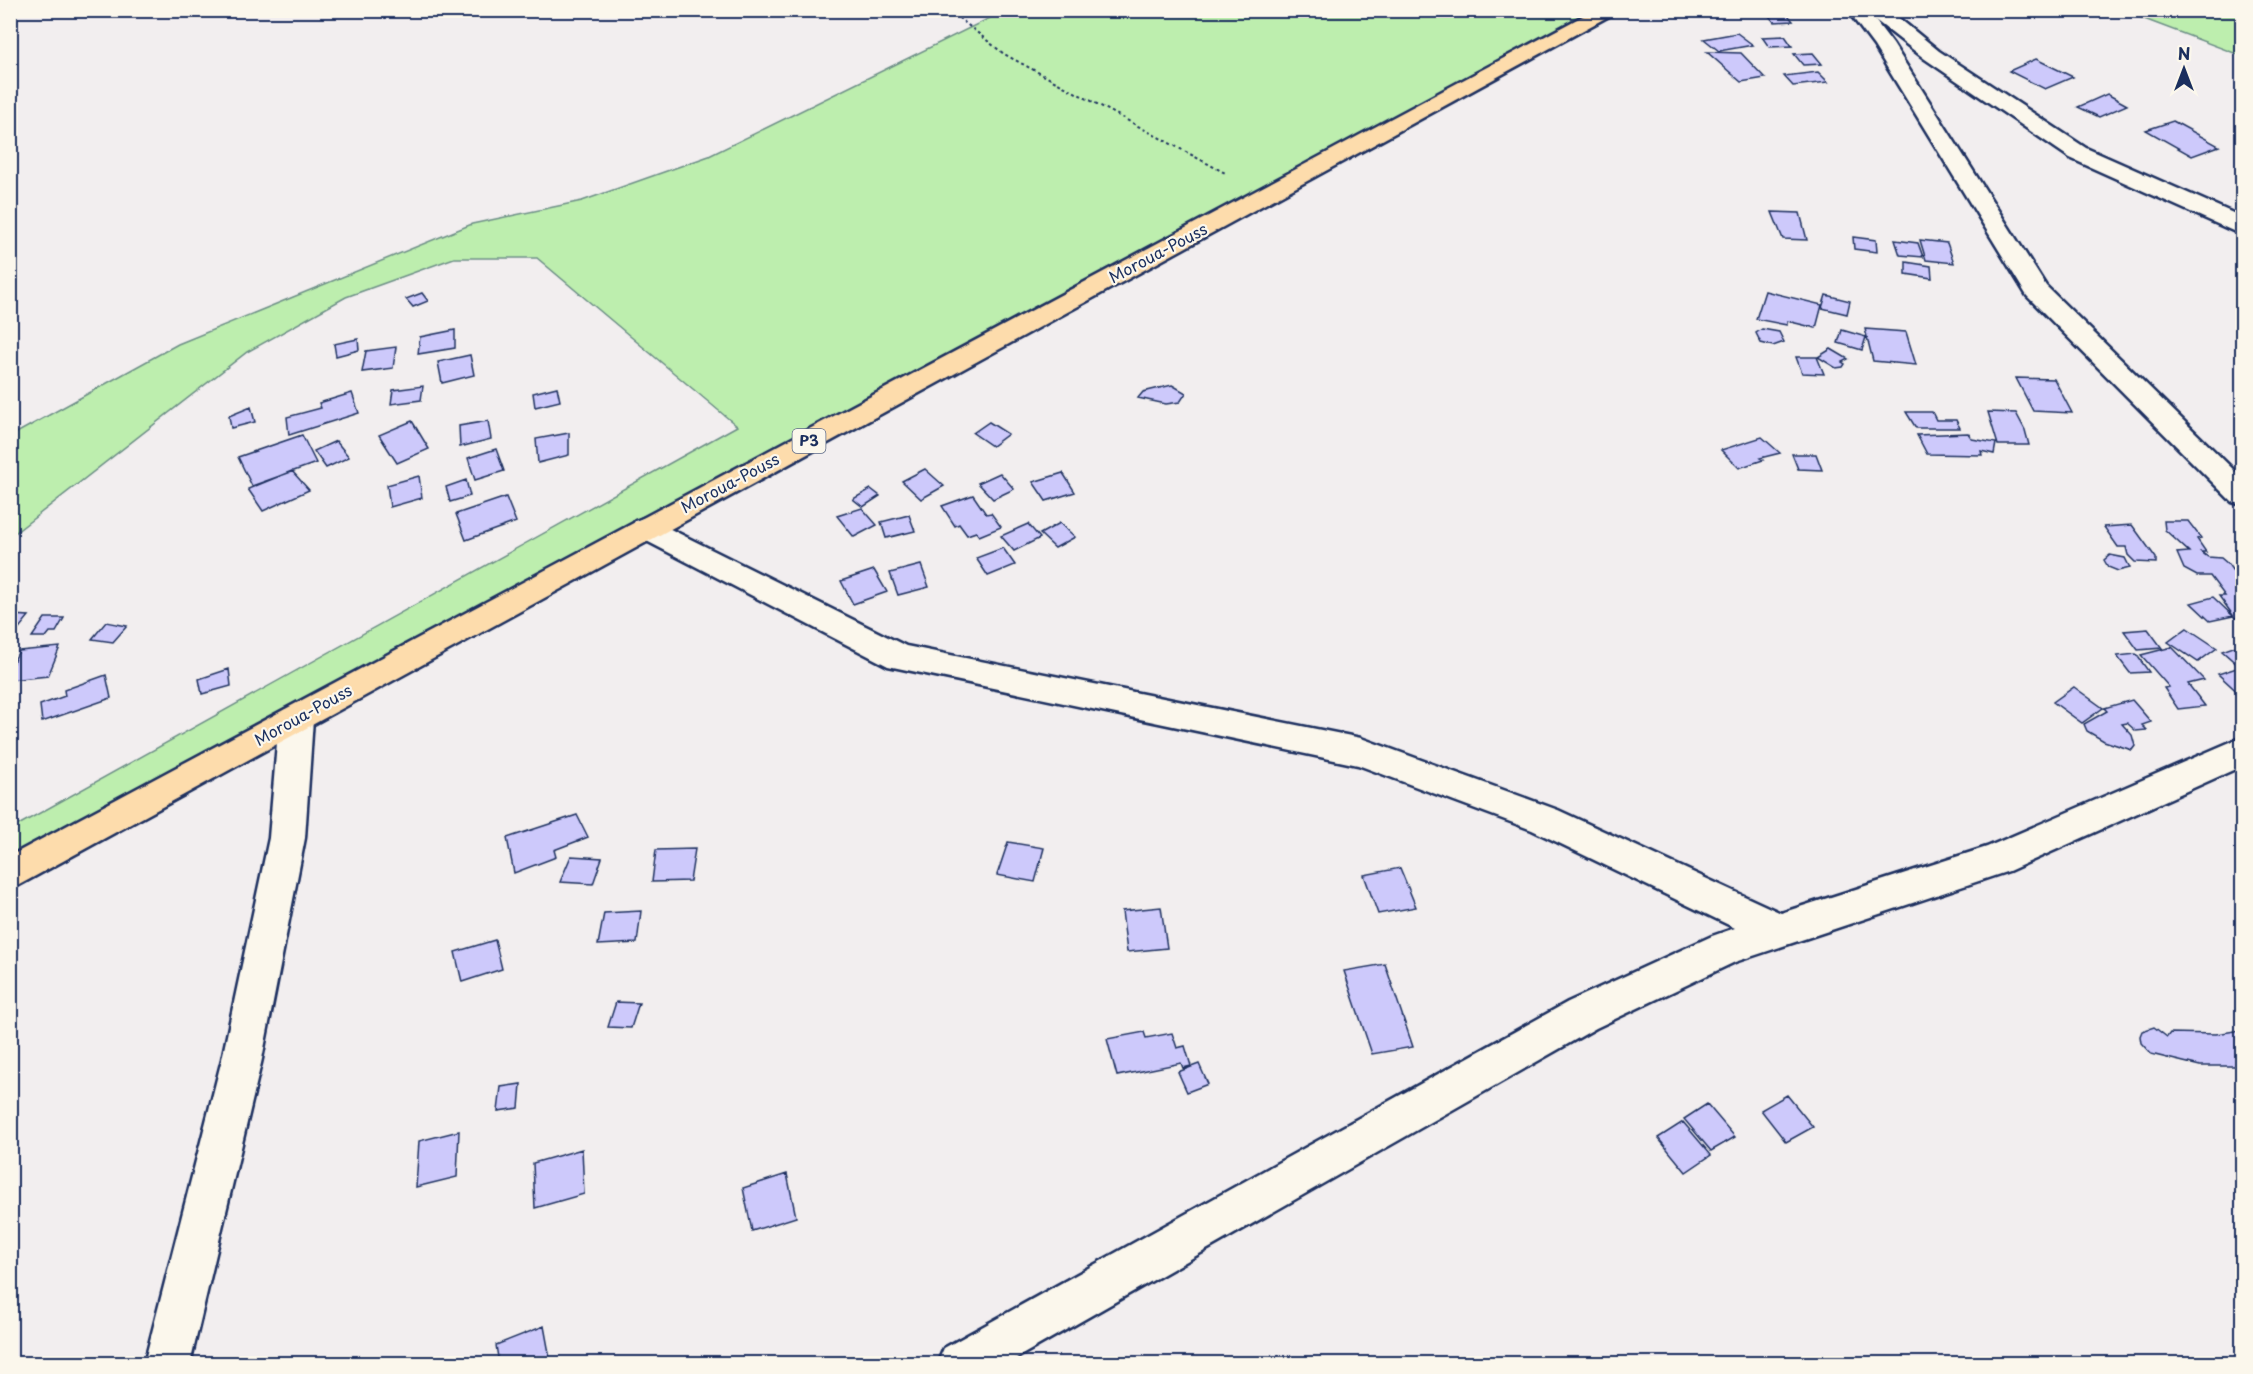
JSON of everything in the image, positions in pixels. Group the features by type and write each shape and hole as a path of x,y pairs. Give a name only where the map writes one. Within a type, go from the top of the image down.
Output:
{"main road":[{"name":"Moroua-Pouss","path":"10,874 646,528 1610,10"}],"street":[{"path":"1857,10 1883,44 2036,291 2242,495"},
{"path":"1876,10 1932,56 2078,153 2242,226"},
{"path":"646,528 899,657 1361,752 1545,820 1778,930"},
{"path":"167,1364 242,1059 287,838 296,719"},
{"path":"960,1364 1582,1015 1725,948 1996,860 2242,752"}],"path":[{"path":"949,10 1004,54 1267,195"}],"green space":[{"path":"1004,11 1610,11 11,874 11,829 737,426 537,258 454,258 346,297 247,352 11,536 11,436 178,344 472,224 582,201 709,156"},
{"path":"2123,11 2242,11 2242,56"}],"building":[{"path":"1764,10 1784,10 1793,21 1774,22"},
{"path":"1737,33 1753,45 1719,51 1704,39"},
{"path":"1785,36 1792,46 1769,47 1762,37"},
{"path":"1707,52 1741,53 1765,78 1741,82"},
{"path":"1813,53 1822,64 1803,65 1794,54"},
{"path":"2036,59 2073,77 2045,89 2009,71"},
{"path":"1818,72 1828,82 1793,86 1784,76"},
{"path":"2107,94 2127,105 2099,117 2078,107"},
{"path":"2173,121 2219,146 2192,156 2146,130"},
{"path":"1772,212 1800,213 1807,240 1783,239"},
{"path":"1853,237 1876,240 1877,252 1854,249"},
{"path":"1895,240 1918,243 1923,257 1900,255"},
{"path":"1920,240 1947,243 1954,263 1926,260"},
{"path":"1906,262 1931,266 1932,278 1906,274"},
{"path":"1765,291 1822,305 1816,328 1787,321 1787,325 1756,319"},
{"path":"422,293 428,301 413,307 406,299"},
{"path":"1826,295 1850,301 1847,314 1822,308"},
{"path":"1762,329 1779,332 1784,342 1773,346 1761,343 1756,333"},
{"path":"1865,329 1906,332 1916,365 1873,361"},
{"path":"455,330 455,348 418,354 420,337"},
{"path":"1842,330 1866,337 1862,350 1838,343"},
{"path":"358,339 359,350 336,356 334,344"},
{"path":"396,347 393,368 362,372 366,351"},
{"path":"1831,349 1848,359 1842,362 1845,364 1843,367 1836,368 1818,357"},
{"path":"470,355 474,375 442,383 438,362"},
{"path":"1796,357 1817,357 1824,374 1802,373"},
{"path":"2016,378 2054,379 2072,413 2033,411"},
{"path":"1172,385 1186,393 1180,402 1166,404 1138,398 1143,392"},
{"path":"423,386 421,400 391,404 393,390"},
{"path":"557,387 560,401 535,407 533,393"},
{"path":"352,393 359,413 289,435 287,417 321,408 319,403"},
{"path":"251,407 255,422 231,428 229,416"},
{"path":"1906,412 1932,412 1936,420 1956,420 1960,428 1916,428"},
{"path":"1988,412 2016,413 2025,430 2029,445 1998,445"},
{"path":"412,421 429,449 397,463 379,435"},
{"path":"488,421 491,439 460,447 459,426"},
{"path":"989,422 1008,434 992,446 973,433"},
{"path":"569,433 569,455 538,463 536,439"},
{"path":"1968,433 1972,439 1996,443 1994,454 1981,451 1982,455 1927,454 1917,435"},
{"path":"302,435 316,463 252,486 238,457"},
{"path":"1762,437 1780,453 1760,458 1763,460 1739,468 1721,450"},
{"path":"336,441 349,457 326,468 314,451"},
{"path":"496,449 504,471 475,480 468,458"},
{"path":"1792,454 1816,454 1822,470 1798,469"},
{"path":"925,469 944,486 921,499 902,481"},
{"path":"292,471 309,490 263,511 248,489"},
{"path":"1000,473 1014,489 993,499 978,483"},
{"path":"1063,473 1075,492 1046,501 1033,482"},
{"path":"419,476 422,498 390,507 387,485"},
{"path":"466,480 470,496 450,502 446,487"},
{"path":"871,489 880,496 863,507 853,499"},
{"path":"973,495 986,514 991,513 1001,527 979,536 976,532 967,535 959,524 955,526 942,506"},
{"path":"506,497 516,522 466,540 456,514"},
{"path":"862,508 877,525 854,537 837,516"},
{"path":"909,515 915,531 886,538 881,522"},
{"path":"2164,521 2188,521 2201,538 2197,539 2206,552 2201,552 2208,557 2221,558 2228,564 2242,584 2242,617 2235,618 2219,596 2225,596 2210,576 2197,576 2184,569 2177,553 2189,552 2165,530"},
{"path":"1060,523 1075,537 1055,548 1040,534"},
{"path":"1028,524 1040,538 1014,551 1001,536"},
{"path":"2132,525 2156,558 2156,563 2135,562 2128,555 2126,547 2118,547 2104,527"},
{"path":"1003,548 1015,565 988,576 976,558"},
{"path":"2110,555 2125,558 2130,568 2118,571 2108,567 2104,560"},
{"path":"921,565 929,587 898,595 890,573"},
{"path":"874,570 887,592 853,604 841,581"},
{"path":"2213,597 2233,616 2210,621 2191,603"},
{"path":"10,615 29,616 11,638 10,638"},
{"path":"45,618 64,618 56,632 50,632 46,637 32,637"},
{"path":"106,622 127,626 113,642 92,639"},
{"path":"2187,628 2217,648 2198,662 2168,642"},
{"path":"2148,629 2162,648 2138,650 2124,631"},
{"path":"2236,646 2242,652 2242,696 2218,674 2240,667 2222,651"},
{"path":"60,647 48,676 10,680 10,668 19,651"},
{"path":"2172,647 2204,680 2188,684 2205,706 2178,709 2164,688 2169,687 2141,655"},
{"path":"2136,654 2149,672 2130,673 2117,656"},
{"path":"229,669 231,686 202,694 199,679"},
{"path":"106,675 111,698 42,722 40,705 65,696 64,690"},
{"path":"2074,687 2103,708 2082,723 2053,702"},
{"path":"2132,700 2151,722 2142,725 2147,730 2136,731 2127,723 2122,724 2132,735 2135,746 2132,750 2104,741 2087,731 2084,724 2107,711 2104,708"},
{"path":"577,815 588,837 554,850 556,857 514,873 507,838"},
{"path":"1008,842 1044,848 1035,882 997,875"},
{"path":"695,849 690,881 652,882 656,850"},
{"path":"571,856 602,858 593,884 560,882"},
{"path":"1400,868 1416,907 1378,914 1364,875"},
{"path":"1161,907 1167,948 1127,952 1122,911"},
{"path":"641,911 637,943 598,945 604,913"},
{"path":"495,940 502,969 462,982 455,952"},
{"path":"1385,964 1413,1047 1372,1054 1344,971"},
{"path":"616,1002 639,1003 631,1028 608,1027"},
{"path":"2154,1027 2167,1037 2170,1033 2216,1034 2235,1031 2242,1033 2242,1066 2200,1066 2151,1054 2141,1043 2140,1036 2142,1031"},
{"path":"1144,1032 1146,1038 1172,1033 1177,1048 1185,1046 1191,1066 1183,1068 1181,1063 1117,1076 1107,1039"},
{"path":"1199,1064 1208,1084 1187,1092 1178,1072"},
{"path":"521,1084 519,1108 498,1111 501,1087"},
{"path":"1787,1095 1813,1127 1786,1142 1761,1110"},
{"path":"1707,1104 1735,1137 1711,1151 1684,1119"},
{"path":"1683,1122 1711,1155 1686,1172 1658,1138"},
{"path":"459,1131 457,1177 416,1187 419,1141"},
{"path":"582,1149 584,1194 535,1208 533,1163"},
{"path":"787,1174 796,1217 752,1231 743,1188"},
{"path":"544,1326 551,1364 499,1364 496,1345"}]}
